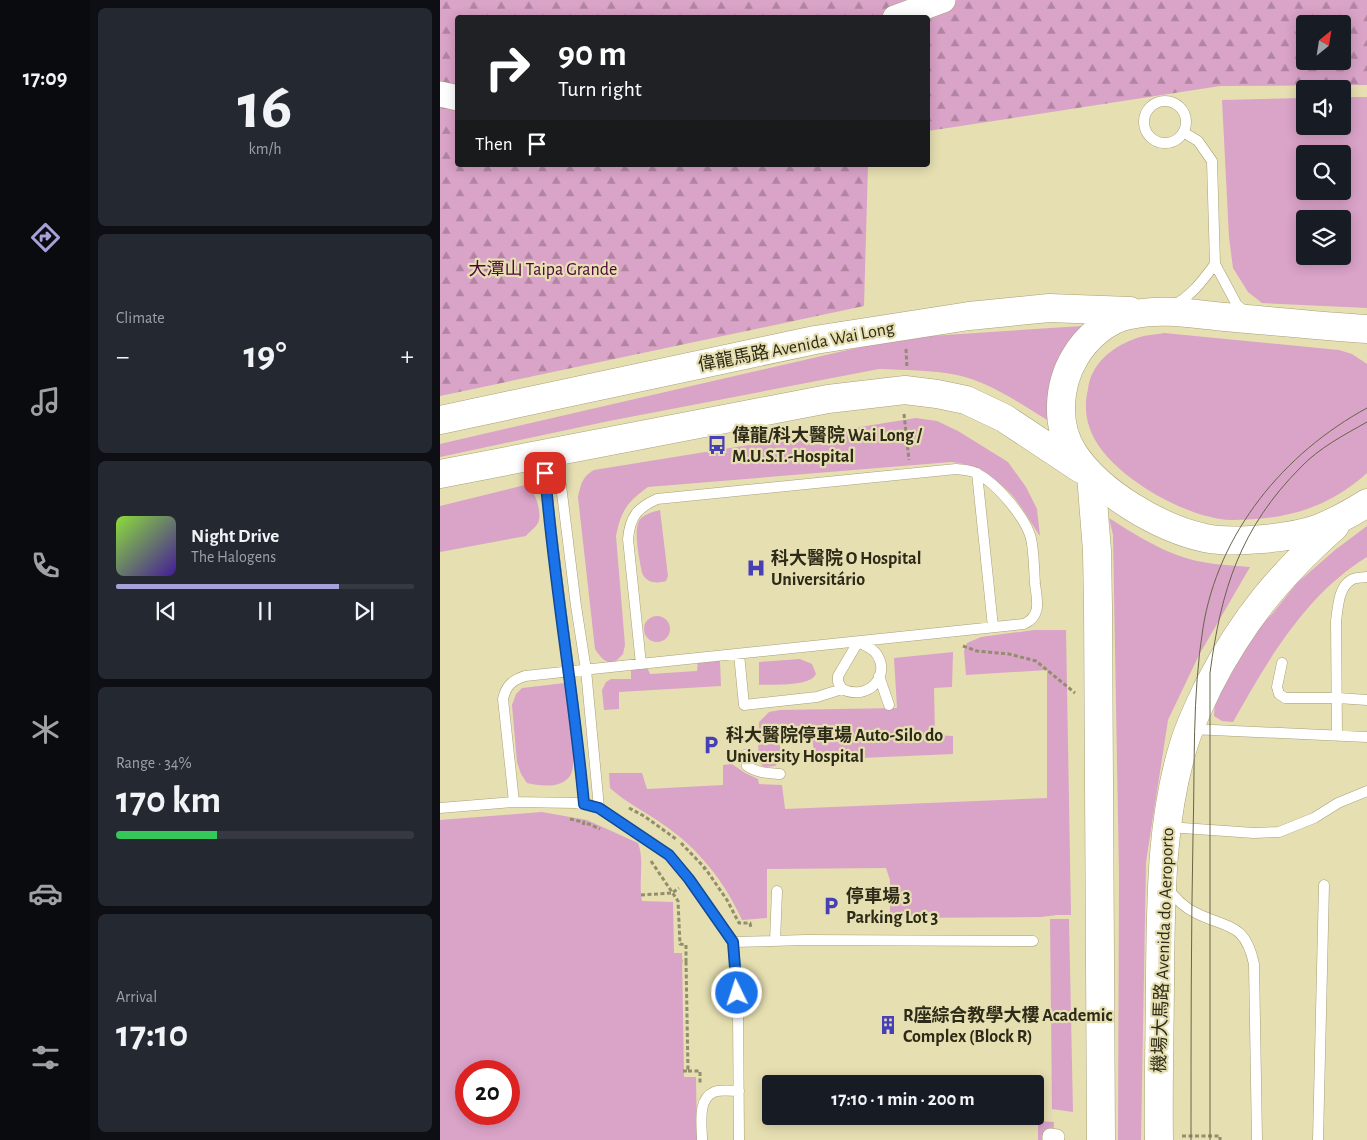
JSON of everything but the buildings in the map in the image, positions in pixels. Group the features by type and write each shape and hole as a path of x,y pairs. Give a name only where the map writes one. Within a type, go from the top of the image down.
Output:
{"main road":[{"name":"偉龍馬路 Avenida Wai Long","path":"440,420 824,338 969,316 1049,308 1160,311"},
{"path":"1101,1140 1097,551 1091,475 1073,453 1063,426 1061,398 1067,370 1082,346 1103,327 1128,315 1160,311 1361,331"},
{"path":"440,474 828,399 905,390 966,400 1004,418 1091,475 1141,512 1172,528 1206,538 1237,541 1276,537 1315,529 1356,510"},
{"name":"機場大馬路 Avenida do Aeroporto","path":"1159,1138 1161,908 1166,826 1184,744 1200,704 1226,652 1252,614 1276,584 1310,548 1356,510"}],"street":[{"path":"903,15 944,0"},
{"path":"440,94 455,97"}],"lane":[{"path":"1167,101 1173,103 1184,112 1186,119 1184,132 1173,142 1159,143 1147,135 1143,122 1145,115 1153,104 1167,101"},
{"path":"1184,132 1198,141 1212,161 1215,264 1238,305 1254,320"},
{"path":"1160,311 1180,302 1199,286 1215,264"},
{"path":"550,453 586,670 599,808"},
{"path":"550,453 548,510 570,672 584,804"},
{"path":"514,802 502,699 505,691 516,679 525,676 858,642 1024,624 1034,617 1038,606 1030,535 1008,500 992,485 978,473 956,469 657,499 645,504 636,514 630,525 628,538 642,664"},
{"path":"978,473 993,627"},
{"path":"1337,736 1336,622 1342,591 1346,584 1352,579 1367,577"},
{"path":"858,642 874,652 879,659 880,676 889,706"},
{"path":"842,689 838,682 838,676 858,642"},
{"path":"739,654 744,705 817,697 842,689 856,693 864,692 876,683 880,676"},
{"path":"1282,662 1277,688 1285,698 1367,700"},
{"path":"1190,729 1367,738"},
{"path":"745,755 747,766 753,770 762,773 780,774"},
{"path":"1166,826 1254,833 1279,832 1314,818 1338,803 1367,790"},
{"path":"440,808 514,802 577,802 599,808 669,855 689,879 733,942 738,1010 739,1140"},
{"path":"1163,880 1174,896 1195,913 1234,928 1241,933 1252,953 1254,964 1257,1140"},
{"path":"1318,1140 1324,885"},
{"path":"776,941 777,891"},
{"path":"733,942 1033,941"},
{"path":"702,1140 702,1111 706,1098 715,1091 739,1091"}],"path":[{"path":"960,645 977,651 1010,654 1036,661 1099,713"},
{"path":"625,806 666,831 705,868"},
{"path":"583,825 584,822 608,832"},
{"path":"649,859 678,901 680,944 686,945 684,961 688,1071 683,1071"},
{"path":"1159,1138 1220,1138"}],"green space":[{"name":"大潭山 Taipa Grande","path":"440,0 1367,0 1367,85 1351,85 1351,80 1296,80 1296,85 1220,86 930,131 930,15 455,15 455,167 868,167 864,306 440,396"},
{"path":"1351,97 1367,97 1367,308 1262,303 1248,292 1233,268 1229,237 1222,100 1296,98 1296,135 1351,135"},
{"path":"1082,326 1057,426 1008,396 970,379 938,372 879,369 609,421 440,457 440,444 900,338"},
{"path":"1164,333 1339,350 1352,354 1367,364 1367,473 1336,496 1321,504 1287,515 1269,518 1231,520 1213,518 1170,502 1148,490 1110,460 1097,443 1089,426 1086,398 1093,372 1110,352 1137,338"},
{"path":"916,418 937,421 958,431 1008,462 1026,487 1037,509 1040,536 1018,502 1003,486 990,476 974,468 951,462 648,487 635,497 626,508 620,520 616,536 625,645 623,654 614,663 605,661 599,655 595,649 578,497 580,488 587,475 594,470"},
{"path":"525,485 529,487 534,495 538,505 539,516 537,524 526,536 440,552 440,506"},
{"path":"660,510 668,576 666,581 655,582 646,579 642,573 637,526 643,517"},
{"path":"1109,518 1151,543 1177,555 1222,565 1250,567 1199,655 1168,720 1146,862 1141,1140 1118,1140 1119,874 1113,535"},
{"path":"1367,526 1367,557 1345,572 1325,590 1290,630 1260,675 1233,722 1222,721 1214,716 1215,703 1255,631 1273,613 1297,583 1335,550"},
{"path":"657,616 666,620 670,629 666,638 657,642 648,638 644,629 648,620"},
{"path":"1034,630 1066,630 1071,915 1041,917 890,918 890,880 886,868 767,869 767,918 742,920 719,879 688,844 610,788 609,773 642,773 647,789 723,785 723,765 732,764 758,779 759,784 782,785 785,809 1047,798 1047,670 966,675 964,651 967,643 981,637"},
{"path":"953,652 952,687 934,688 935,735 953,736 953,754 815,760 811,730 779,734 781,760 775,766 764,767 758,761 759,722 769,712 780,710 897,708 894,658"},
{"path":"800,659 812,664 816,674 812,678 799,683 759,685 759,662"},
{"path":"698,660 720,661 721,686 619,692 619,709 604,710 602,690 606,682 611,679 631,679 631,669 647,667 650,674 697,671"},
{"path":"565,683 573,746 570,776 561,783 550,786 527,783 521,774 517,762 512,705 516,694 522,688"},
{"path":"542,812 587,820 638,843 641,857 642,901 673,902 674,953 682,953 684,1077 696,1077 697,1140 440,1140 440,820"},
{"path":"1050,919 1069,919 1073,1112 1052,1109"},
{"path":"1044,1121 1054,1122 1053,1140 1038,1140 1038,1125 1044,1125"}],"tram line":[{"path":"1191,1140 1194,758 1199,654 1211,593 1223,560 1240,529 1260,499 1283,472 1308,448 1337,426 1367,408"},
{"path":"1210,1140 1210,673 1220,614 1237,562 1248,537 1280,490 1316,454 1332,442 1367,422"}],"place":[{"name":"偉龍/科大醫院 Wai Long / M.U.S.T.-Hospital","path":"717,445"},
{"name":"科大醫院 O Hospital Universitário","path":"756,568"},
{"name":"科大醫院停車場 Auto-Silo do University Hospital","path":"711,745"},
{"name":"停車場 3 Parking Lot 3","path":"831,906"},
{"name":"R座綜合教學大樓 Academic Complex (Block R)","path":"888,1025"}],"route":[{"path":"545,473 548,510 570,672 584,804 599,808 669,855 689,879 733,942 737,993"}]}
